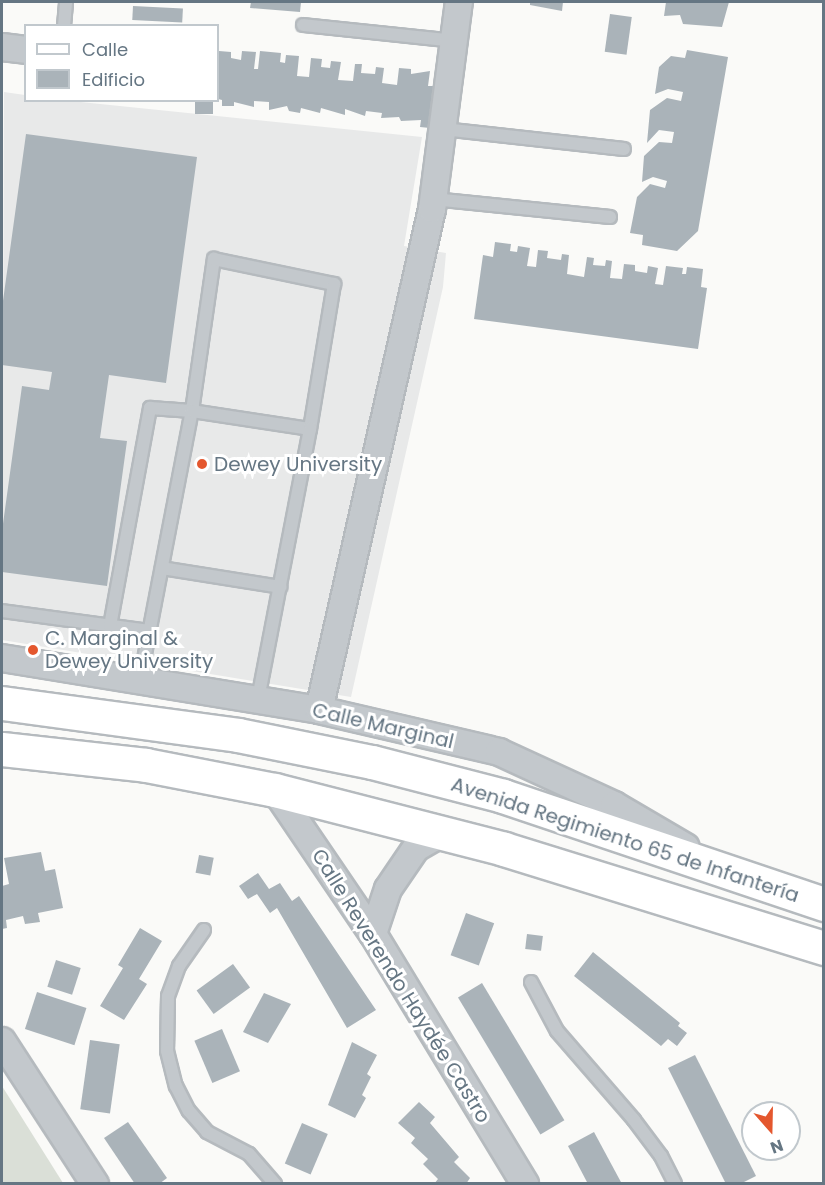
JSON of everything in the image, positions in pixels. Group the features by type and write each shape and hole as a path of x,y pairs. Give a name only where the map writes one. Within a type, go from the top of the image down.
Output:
{"main road":[{"name":"Avenida Regimiento 65 de Infantería","path":"2,703 238,735 372,762 503,796 737,877 824,904"},
{"path":"2,749 146,765 275,790 444,832 824,948"}],"street":[{"path":"319,710 433,199 459,2"},
{"path":"2,47 24,50"},
{"name":"Calle Marginal","path":"2,658 319,710 499,752 614,805 737,877"},
{"name":"Calle Reverendo Haydée Castro","path":"275,790 373,934 525,1184"},
{"path":"373,934 388,889 416,848 444,832"},
{"path":"2,1041 95,1184"}],"lane":[{"path":"64,24 66,2"},
{"path":"303,25 454,41"},
{"path":"442,129 624,149"},
{"path":"433,199 610,217"},
{"path":"140,680 192,411 214,259 333,284 310,429 258,700"},
{"path":"110,626 150,408 192,411 310,429"},
{"path":"162,568 280,587"},
{"path":"2,611 149,631"},
{"path":"204,930 179,966 168,996 167,1052 176,1086 189,1111 207,1132 249,1154 275,1184"},
{"path":"531,982 557,1031 641,1129 675,1184"}],"shaded area":[{"name":"Dewey University","path":"4,92 24,95 24,102 81,102 422,137 404,246 446,253 443,287 351,697 2,640"},
{"path":"2,1086 63,1183 2,1183"}],"building":[{"path":"251,2 301,2 300,12 250,8"},
{"path":"530,2 563,2 562,11 530,5"},
{"path":"666,2 729,2 722,27 683,24 680,15 664,16"},
{"path":"133,6 183,9 182,23 132,20"},
{"path":"610,14 632,17 626,55 605,52"},
{"path":"687,50 728,57 698,231 677,251 642,245 643,235 630,233 637,197 650,184 665,188 667,181 653,177 642,182 644,156 659,142 672,143 674,132 659,130 647,143 650,110 667,98 681,101 683,92 668,89 655,94 659,67 671,56 685,58"},
{"path":"219,51 231,52 231,58 241,60 242,51 256,52 254,69 258,69 260,51 281,53 280,62 285,63 286,55 299,56 297,76 309,77 311,58 322,59 321,67 330,68 331,61 341,62 338,80 353,81 355,64 362,64 361,73 375,74 376,67 384,68 382,83 397,85 399,68 411,69 411,74 430,71 428,86 435,86 430,128 420,127 421,120 401,121 399,117 381,118 382,113 366,111 365,116 345,109 345,115 321,108 320,113 301,108 300,113 289,111 287,106 269,110 269,102 254,101 254,107 234,102 234,106 222,106 222,100 219,99"},
{"path":"195,102 213,102 213,114 195,114"},
{"path":"26,134 197,157 166,383 109,375 100,438 127,441 107,586 2,572 2,531 22,386 49,390 52,372 2,365 2,308"},
{"path":"495,242 511,244 510,251 517,252 518,246 530,248 527,266 536,267 538,250 548,251 547,258 561,260 562,254 569,255 567,274 584,277 587,257 594,258 593,265 605,266 606,260 612,261 610,278 622,279 624,264 635,265 635,271 647,273 648,266 658,268 655,284 663,285 666,266 683,268 682,274 686,274 687,267 703,269 701,287 707,288 698,349 474,319 483,255 493,257"},
{"path":"41,852 45,871 55,869 63,908 38,913 40,922 25,924 23,916 6,920 7,928 2,929 2,886 9,884 4,858"},
{"path":"199,855 214,858 210,876 196,873"},
{"path":"258,873 269,889 280,883 292,901 299,896 376,1010 347,1028 277,908 270,913 257,894 248,899 239,886"},
{"path":"466,913 494,923 479,966 451,955"},
{"path":"140,928 162,941 139,979 147,984 124,1020 100,1006 123,968 118,965"},
{"path":"527,934 543,936 541,951 525,949"},
{"path":"593,952 680,1023 678,1026 687,1033 677,1046 668,1039 661,1046 574,976"},
{"path":"56,960 81,968 72,995 47,987"},
{"path":"233,964 250,987 214,1014 197,990"},
{"path":"482,983 564,1120 540,1135 458,997"},
{"path":"37,992 86,1008 74,1045 25,1029"},
{"path":"264,993 291,1004 268,1043 243,1032"},
{"path":"222,1029 240,1071 212,1083 194,1041"},
{"path":"90,1040 120,1044 110,1113 80,1109"},
{"path":"352,1042 377,1055 367,1074 371,1077 362,1095 366,1098 355,1118 328,1105"},
{"path":"695,1055 741,1146 741,1161 748,1161 756,1176 740,1184 726,1184 668,1068"},
{"path":"419,1102 435,1117 430,1123 459,1157 454,1162 470,1178 466,1184 434,1184 438,1179 423,1164 428,1159 411,1143 415,1138 398,1123"},
{"path":"128,1122 167,1178 159,1184 135,1184 104,1138"},
{"path":"302,1123 328,1134 311,1174 285,1164"},
{"path":"594,1132 622,1184 588,1184 568,1146"}],"place":[{"name":"Dewey University","path":"202,464"},
{"name":"C. Marginal & Dewey University","path":"33,650"}]}
